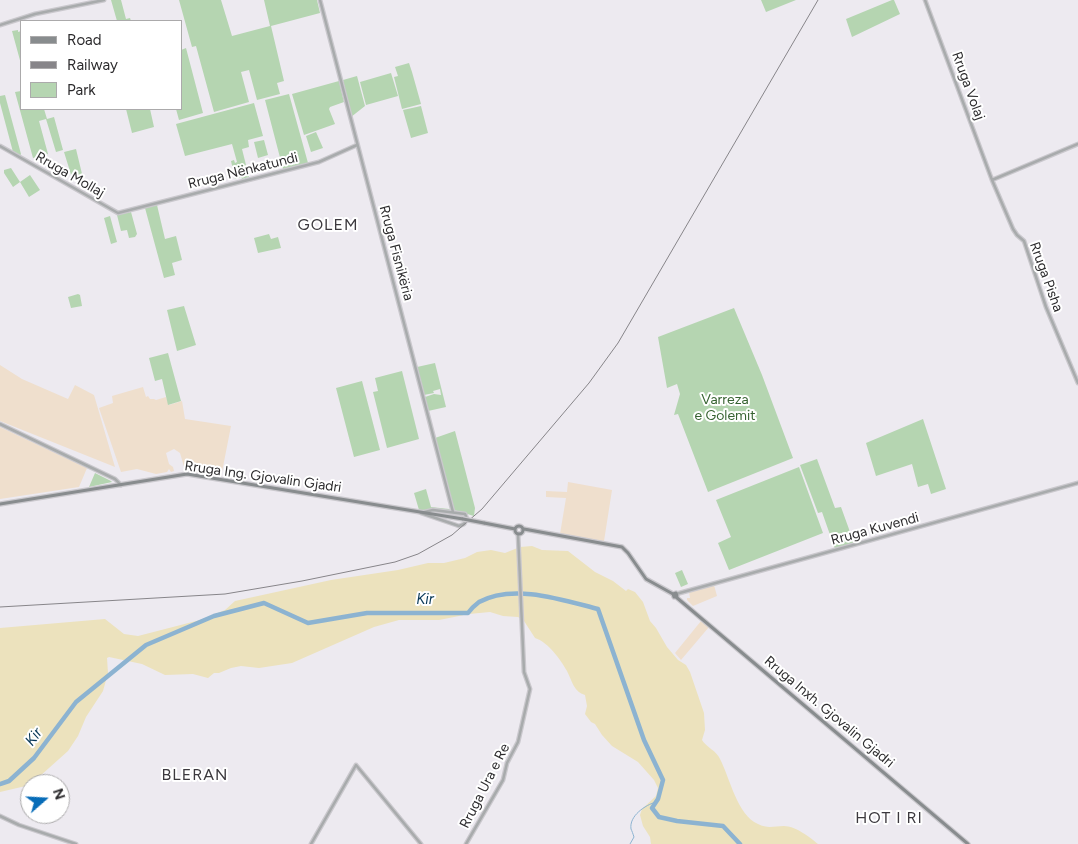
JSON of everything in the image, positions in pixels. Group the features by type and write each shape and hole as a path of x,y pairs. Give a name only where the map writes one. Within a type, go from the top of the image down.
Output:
{"main road":[{"name":"Rruga Ing. Gjovalin Gjadri","path":"0,504 187,474 244,482 515,529"},
{"path":"520,526 524,529 523,532 518,534 515,529 520,526"},
{"name":"Rruga Inxh. Gjovalin Gjadri","path":"524,529 622,547 628,552 643,577 654,585 675,595 968,844"}],"street":[{"path":"0,25 35,14 104,0"},
{"name":"Rruga Fisnikëria","path":"320,0 453,512"},
{"name":"Rruga Volaj","path":"925,0 992,180"},
{"path":"78,1 79,5"},
{"path":"992,180 1078,144"},
{"name":"Rruga Nënkatundi","path":"132,210 313,163 357,145"},
{"name":"Rruga Mollaj","path":"0,146 115,212 132,210"},
{"name":"Rruga Pisha","path":"992,180 1013,229 1024,241 1046,306 1078,384"},
{"path":"0,424 115,478 121,485"},
{"name":"Rruga Kuvendi","path":"675,595 1078,483"},
{"path":"433,510 453,512 467,515 467,521 459,526 421,513 433,510"},
{"name":"Rruga Ura e Re","path":"466,844 503,780 507,763 518,742 530,689 524,672 518,534"},
{"path":"311,844 356,764 421,844"},
{"path":"0,816 19,825 76,844"}],"shaded area":[{"path":"0,365 22,379 68,399 75,385 94,395 115,467 0,421"},
{"path":"143,387 146,397 148,396 150,399 156,400 166,397 169,405 182,401 185,419 231,426 221,477 185,470 180,453 174,449 166,453 169,464 173,467 174,471 171,472 169,469 167,472 156,474 137,469 121,472 99,408 113,403 112,396"},
{"path":"0,427 87,468 79,487 0,499"},
{"path":"568,482 612,490 604,541 560,534 566,498 546,497 546,491 567,492"},
{"path":"714,585 717,596 693,606 687,600 687,598 690,598 689,592"},
{"path":"701,621 709,627 681,660 675,653"}],"green space":[{"path":"111,0 121,0 126,19 130,18 131,20 117,20"},
{"path":"179,0 221,0 232,36 270,26 264,0 317,0 320,13 271,26 284,81 277,83 280,94 257,100 249,70 241,72 249,102 214,112 196,46 192,47"},
{"path":"761,0 796,0 766,12"},
{"path":"894,0 900,14 852,37 846,19"},
{"path":"12,31 20,31 20,60"},
{"path":"186,48 203,113 179,120 176,110 182,110 182,50"},
{"path":"409,63 421,104 402,109 394,77 398,76 395,67"},
{"path":"391,73 398,96 366,105 360,82"},
{"path":"357,76 365,106 351,117 343,80"},
{"path":"339,81 344,102 329,109 335,124 304,135 292,94"},
{"path":"20,91 20,110 44,110 47,119 54,117 63,150 56,152 46,119 39,121 48,154 33,158 15,92"},
{"path":"289,94 308,163 283,169 265,100"},
{"path":"5,95 20,156 13,152 0,103 0,96"},
{"path":"254,103 263,136 248,140 249,147 242,149 249,177 235,179 231,161 237,162 232,144 185,156 176,124"},
{"path":"421,106 428,133 411,138 403,110"},
{"path":"126,110 150,110 154,127 132,133"},
{"path":"316,132 323,148 311,152 306,136"},
{"path":"264,140 268,155 258,158 254,142"},
{"path":"76,149 83,178 73,181 64,152"},
{"path":"11,168 20,182 13,187 4,173 4,170"},
{"path":"30,175 40,190 29,197 20,182"},
{"path":"157,205 165,239 176,236 182,260 172,263 175,275 164,278 145,208"},
{"path":"131,212 137,234 135,237 129,238 127,230 121,231 117,215"},
{"path":"110,216 117,242 111,244 104,218"},
{"path":"269,234 271,239 278,237 281,248 258,253 254,238"},
{"path":"80,295 82,306 71,308 68,297"},
{"path":"184,306 196,345 177,351 167,310"},
{"name":"Varreza e Golemit","path":"734,308 762,375 793,458 708,492 678,414 674,415 680,394 677,384 667,388 658,337"},
{"path":"168,353 181,401 168,405 162,379 155,381 149,358"},
{"path":"435,363 446,407 428,411 425,397 434,394 441,395 440,389 433,391 434,393 424,395 417,367"},
{"path":"402,371 419,439 387,448 373,392 378,391 375,378"},
{"path":"362,381 380,450 354,457 336,388"},
{"path":"923,419 946,489 931,494 928,484 918,487 912,464 876,476 866,443"},
{"path":"455,431 475,508 474,516 454,510 435,438"},
{"path":"817,459 835,508 841,507 854,543 835,549 822,512 818,513 800,465"},
{"path":"799,467 823,533 729,570 718,543 731,537 716,500"},
{"path":"95,473 111,481 112,482 89,487"},
{"path":"426,489 431,507 450,510 419,510 414,493"},
{"path":"682,570 688,584 681,587 675,573"}],"sand":[{"path":"532,546 542,550 568,551 595,572 613,581 626,591 628,589 635,592 643,602 650,621 667,647 678,660 686,665 690,672 704,713 705,730 702,740 719,756 739,804 745,813 762,826 788,826 807,835 818,844 651,844 650,837 643,826 640,815 642,809 656,796 658,788 654,780 638,762 612,746 595,724 591,722 585,714 587,706 585,695 576,689 561,661 544,643 535,638 524,621 518,617 503,616 490,612 439,620 399,620 374,627 292,663 259,668 241,666 214,673 208,678 193,674 165,675 142,664 109,657 107,658 108,673 103,691 86,717 78,736 68,751 42,774 20,774 20,787 0,792 0,628 105,619 124,634 138,636 200,620 225,610 235,601 331,580 398,570 428,563 444,563 465,558 477,552 491,550 505,553 520,547"}],"waterway":[{"name":"Kir","path":"0,784 9,781 34,758 76,702 146,645 214,616 264,603 308,623 367,613 468,613 479,602 492,596 522,593 554,598 598,609 644,740 663,780 658,799 652,808 659,817 723,826 740,844"},
{"path":"630,844 634,837 631,824 635,816 643,808 656,802"}],"railway":[{"path":"0,607 225,594 395,562 418,554 452,535 482,509 589,383 618,343 818,0"}],"district":[{"name":"GOLEM","path":"328,225"},
{"name":"BLERAN","path":"195,775"},
{"name":"HOT I RI","path":"889,818"}]}
